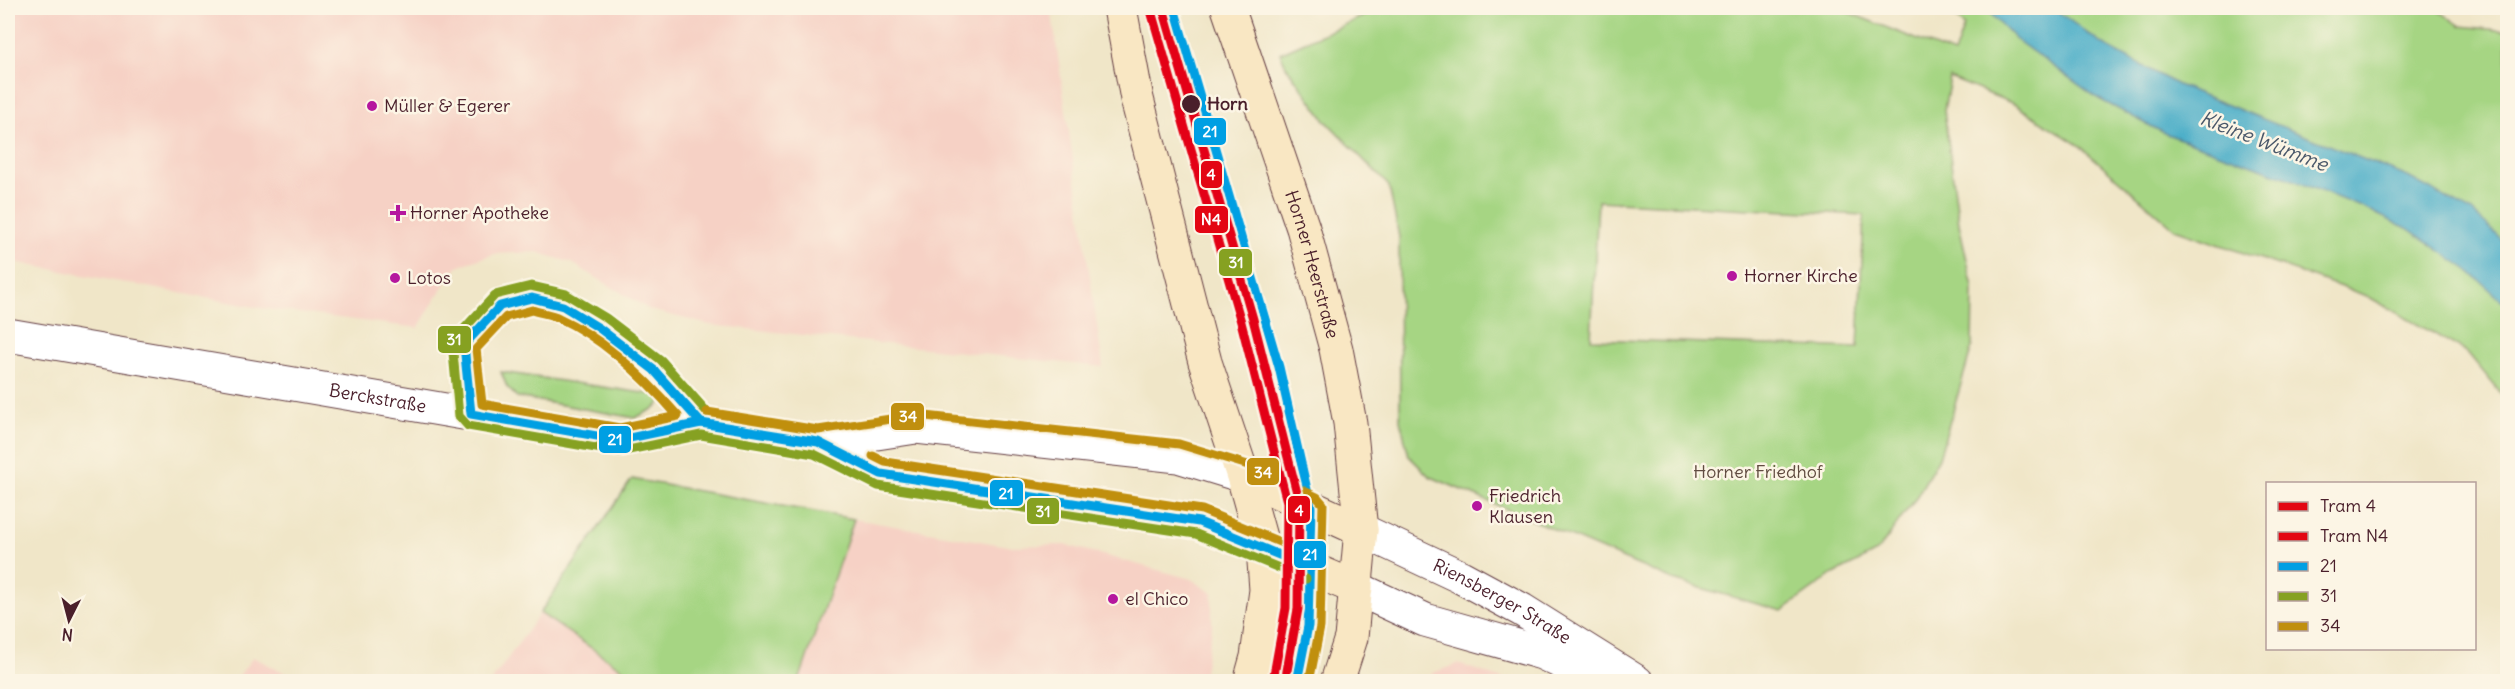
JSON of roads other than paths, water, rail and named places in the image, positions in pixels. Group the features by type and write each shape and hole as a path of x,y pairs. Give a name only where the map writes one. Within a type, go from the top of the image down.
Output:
{"main road":[{"path":"1120,8 1137,99 1205,362 1243,476 1263,548 1266,590 1257,657 1250,681"},
{"name":"Horner Heerstraße","path":"1228,8 1303,228 1336,349 1352,441 1361,530 1351,638 1338,681"},
{"path":"1243,476 1361,530"},
{"path":"1263,548 1356,588"}],"street":[{"name":"Berckstraße","path":"8,336 620,440 701,423 819,442 916,427 1178,456 1243,476"},
{"name":"Berckstraße","path":"819,442 881,474 1198,522 1263,548"},
{"name":"Riensberger Straße","path":"1361,530 1461,577 1522,610 1637,681"},
{"name":"Riensberger Straße","path":"1356,588 1425,620 1542,653 1603,681"}],"water":[{"name":"Kleine Wümme","path":"1985,8 2053,8 2102,44 2178,85 2408,177 2471,211 2507,244 2507,305 2468,270 2407,228 2293,180 2164,133 2099,99 2015,39"}],"tram line":[{"name":"4","path":"1163,8 1253,319 1299,501 1298,609 1285,682"},
{"name":"N4","path":"1151,11 1241,322 1287,502 1286,608 1273,680"}],"place":[{"name":"Horn","path":"1191,104"},
{"name":"Müller & Egerer","path":"372,106"},
{"name":"Horner Apotheke","path":"398,213"},
{"name":"Horner Kirche","path":"1732,276"},
{"name":"Lotos","path":"395,278"},
{"name":"Friedrich Klausen","path":"1477,506"},
{"name":"el Chico","path":"1113,599"}],"park label":[{"name":"Horner Friedhof","path":"1758,472"}]}
